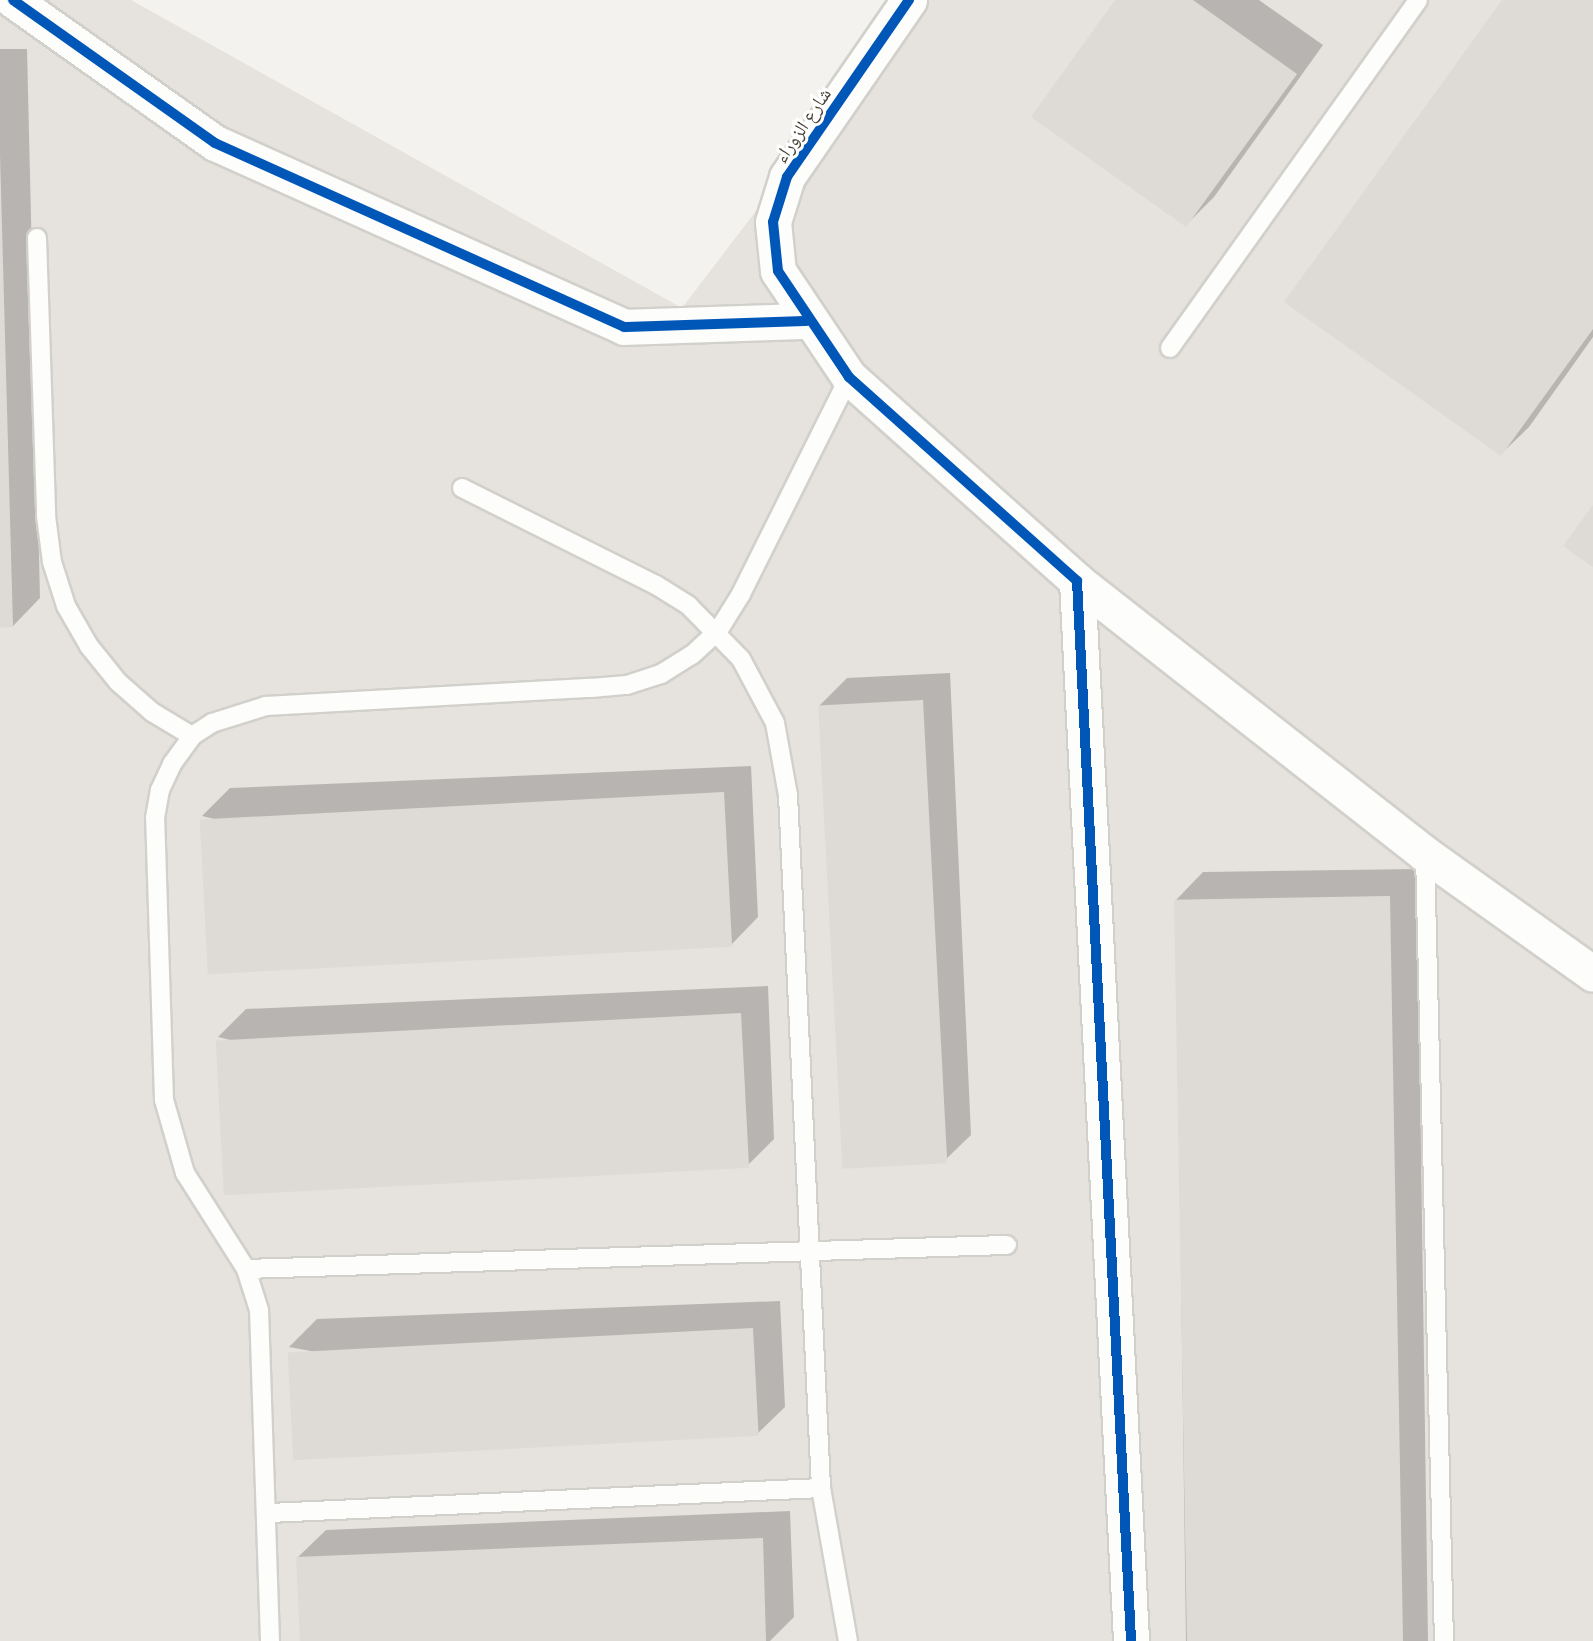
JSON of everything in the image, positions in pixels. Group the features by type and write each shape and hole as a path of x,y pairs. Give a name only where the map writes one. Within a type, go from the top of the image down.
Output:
{"street":[{"path":"13,0 215,143 624,327 807,321"},
{"name":"شارع الزوراء","path":"909,0 787,177 773,222 778,271 807,321 849,377 1077,580 1425,854 1593,974"},
{"path":"1077,580 1131,1641"}],"lane":[{"path":"1170,348 1418,0"},
{"path":"37,238 46,516 52,562 66,606 110,673 152,712 192,736"},
{"path":"270,1641 268,1513 259,1310 246,1269 185,1173 164,1100 155,818 168,772 192,736 238,712 266,706 626,685 671,668 718,631 741,594 849,377"},
{"path":"462,488 656,585 718,631 760,690 784,758 821,1488 848,1641"},
{"path":"1425,854 1444,1641"},
{"path":"246,1269 1007,1245"},
{"path":"268,1513 821,1488"}],"shaded area":[{"path":"0,0 131,0 682,308 917,0 1593,0 1593,1641 0,1641"}],"building":[{"path":"1115,0 1193,0 1297,74 1186,227 1031,117"},
{"path":"1502,0 1593,0 1593,329 1501,456 1284,302"},
{"path":"0,154 13,627 0,628"},
{"path":"1593,505 1593,567 1563,546"},
{"path":"923,700 947,1163 842,1169 818,705"},
{"path":"724,792 732,947 208,974 200,819"},
{"path":"1390,896 1403,1641 1187,1641 1174,900"},
{"path":"741,1013 749,1168 224,1195 216,1041"},
{"path":"753,1328 759,1436 293,1460 288,1352"},
{"path":"763,1538 766,1641 300,1641 296,1557"}],"cycle path":[{"path":"13,0 215,143 624,327 807,321"},
{"path":"909,0 787,177 773,222 778,271 849,377 1077,581 1131,1641"}]}
